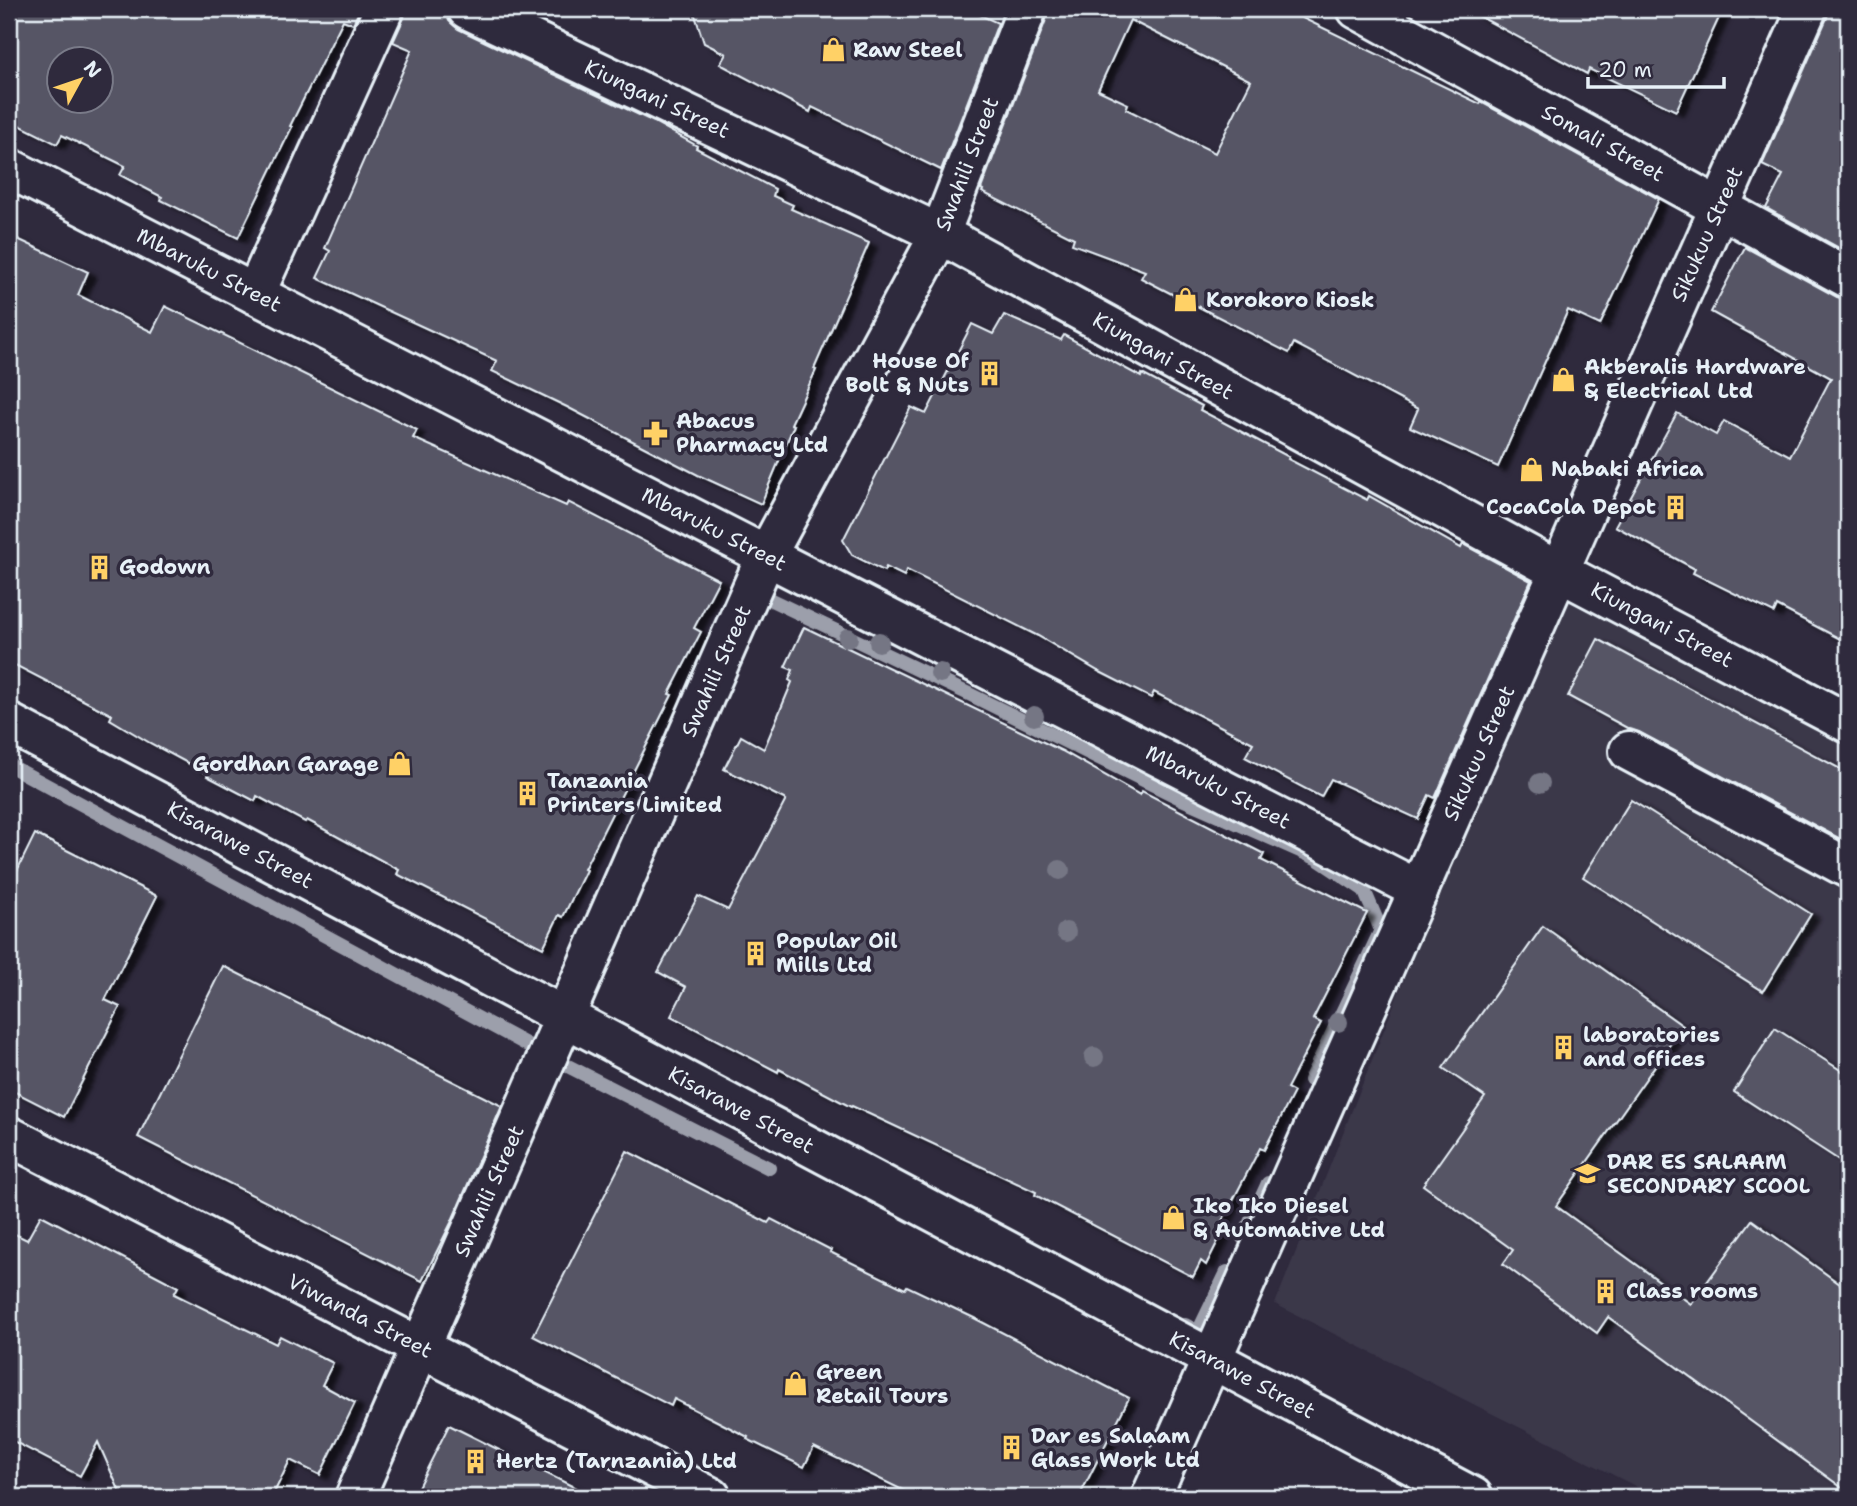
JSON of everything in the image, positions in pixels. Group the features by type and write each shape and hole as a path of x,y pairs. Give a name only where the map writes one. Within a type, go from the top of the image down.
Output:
{"street":[{"path":"255,294 384,9"},
{"name":"Kiungani Street","path":"467,9 940,234 1558,570 1848,723"},
{"name":"Swahili Street","path":"355,1497 766,556 940,234 1027,9"},
{"name":"Somali Street","path":"1357,9 1848,278"},
{"name":"Sikukuu Street","path":"1151,1497 1807,9"},
{"name":"Mbaruku Street","path":"9,168 1419,890"},
{"name":"Kisarawe Street","path":"9,723 1473,1497"},
{"path":"1629,751 1848,868"},
{"name":"Viwanda Street","path":"9,1136 711,1497"}],"shaded area":[{"name":"DAR ES SALAAM SECONDARY SCOOL","path":"1572,591 1848,740 1848,1497 1657,1497 1275,1304 1459,841"}],"building":[{"path":"9,9 360,9 353,24 343,20 238,238 161,200 162,197 120,175 125,166 62,135 57,144 9,120"},
{"path":"406,9 445,10 449,21 458,29 654,122 697,146 696,148 775,189 773,196 793,205 791,209 869,243 791,424 794,425 761,504 492,371 497,361 317,278 330,251 325,248 412,50 393,42"},
{"path":"693,9 967,9 998,23 941,170 812,107 810,112 720,64 726,54 704,43"},
{"path":"1048,9 1284,9 1480,104 1481,102 1659,199 1600,325 1568,310 1498,467 1410,427 1418,409 1294,343 1289,353 1141,278 1145,271 1072,244 1074,238 982,192","holes":["1130,20 1251,81 1215,153 1126,109 1128,104 1098,90"]},
{"path":"1466,9 1723,9 1676,111 1589,69 1587,74"},
{"path":"1829,9 1848,9 1848,253 1766,208 1783,175 1762,165"},
{"path":"9,235 88,272 78,295 152,332 165,306 417,430 413,438 566,506 568,502 719,580 694,628 701,632 669,694 672,695 584,869 586,870 563,917 559,915 543,948 397,874 399,870 307,820 305,822 257,796 255,801 207,776 208,774 110,719 112,715 9,662"},
{"path":"1745,247 1837,297 1848,300 1848,643 1777,606 1774,613 1693,573 1695,569 1615,526 1677,413 1716,435 1724,421 1790,456 1831,378 1711,312"},
{"path":"1004,315 1061,340 1064,335 1141,377 1142,374 1202,406 1200,410 1289,457 1288,459 1367,500 1369,496 1461,548 1463,544 1531,581 1435,798 1429,795 1418,819 1331,779 1321,797 1245,757 1253,743 1154,692 1151,698 1038,636 907,570 904,576 886,567 884,571 852,555 843,540 911,407 926,414 972,324 993,334"},
{"path":"804,627 1062,751 1140,795 1142,791 1264,854 1261,860 1367,913 1313,1019 1321,1023 1287,1088 1294,1092 1264,1150 1260,1148 1220,1225 1225,1227 1206,1265 1201,1261 1193,1277 1035,1195 1036,1192 851,1107 779,1069 778,1072 671,1016 686,987 658,972 698,896 728,910 786,800 724,769 741,736 764,749 792,682 789,680 793,670 785,667"},
{"path":"1598,639 1848,773 1848,843 1568,696"},
{"path":"1631,800 1811,914 1763,991 1583,877"},
{"path":"35,834 157,896 105,1000 120,1007 64,1117 9,1089 9,887"},
{"path":"1543,926 1683,1026 1556,1206 1691,1304 1752,1220 1848,1290 1848,1492 1608,1317 1597,1333 1503,1264 1513,1250 1423,1185 1485,1097 1443,1068"},
{"path":"223,966 502,1106 451,1223 422,1281 138,1137"},
{"path":"1775,1028 1848,1075 1848,1166 1734,1092"},
{"path":"627,1151 768,1223 771,1219 905,1289 907,1286 974,1318 1129,1398 1079,1497 917,1497 814,1447 804,1467 674,1399 671,1406 533,1336"},
{"path":"41,1215 178,1287 174,1294 276,1344 280,1336 333,1363 322,1385 355,1403 320,1475 290,1460 272,1497 122,1497 98,1442 80,1476 9,1439 9,1231 27,1240"},
{"name":"Hertz (Tarnzania) Ltd","path":"449,1425 594,1497 413,1497"}],"waterway":[{"path":"767,598 1182,799 1316,858 1364,890 1381,930 1310,1080"},
{"path":"9,765 548,1056 769,1168"},
{"path":"1243,1238 1268,1183"},
{"path":"1185,1325 1198,1332 1227,1272"}],"place":[{"name":"Raw Steel","path":"833,50"},
{"name":"Korokoro Kiosk","path":"1186,300"},
{"name":"House Of Bolt & Nuts","path":"989,373"},
{"name":"Akberalis Hardware & Electrical Ltd","path":"1564,379"},
{"name":"Abacus Pharmacy Ltd","path":"656,433"},
{"name":"Nabaki Africa","path":"1531,469"},
{"name":"CocaCola Depot","path":"1676,507"},
{"name":"Godown","path":"99,567"},
{"name":"Gordhan Garage","path":"399,764"},
{"name":"Tanzania Printers Limited","path":"527,793"},
{"name":"Popular Oil Mills Ltd","path":"756,953"},
{"name":"laboratories and offices","path":"1563,1047"},
{"name":"DAR ES SALAAM SECONDARY SCOOL","path":"1587,1174"},
{"name":"Iko Iko Diesel & Automative Ltd","path":"1173,1218"},
{"name":"Class rooms","path":"1606,1291"},
{"name":"Green Retail Tours","path":"796,1384"},
{"name":"Dar es Salaam Glass Work Ltd","path":"1011,1448"},
{"name":"Hertz (Tarnzania) Ltd","path":"476,1461"}]}
